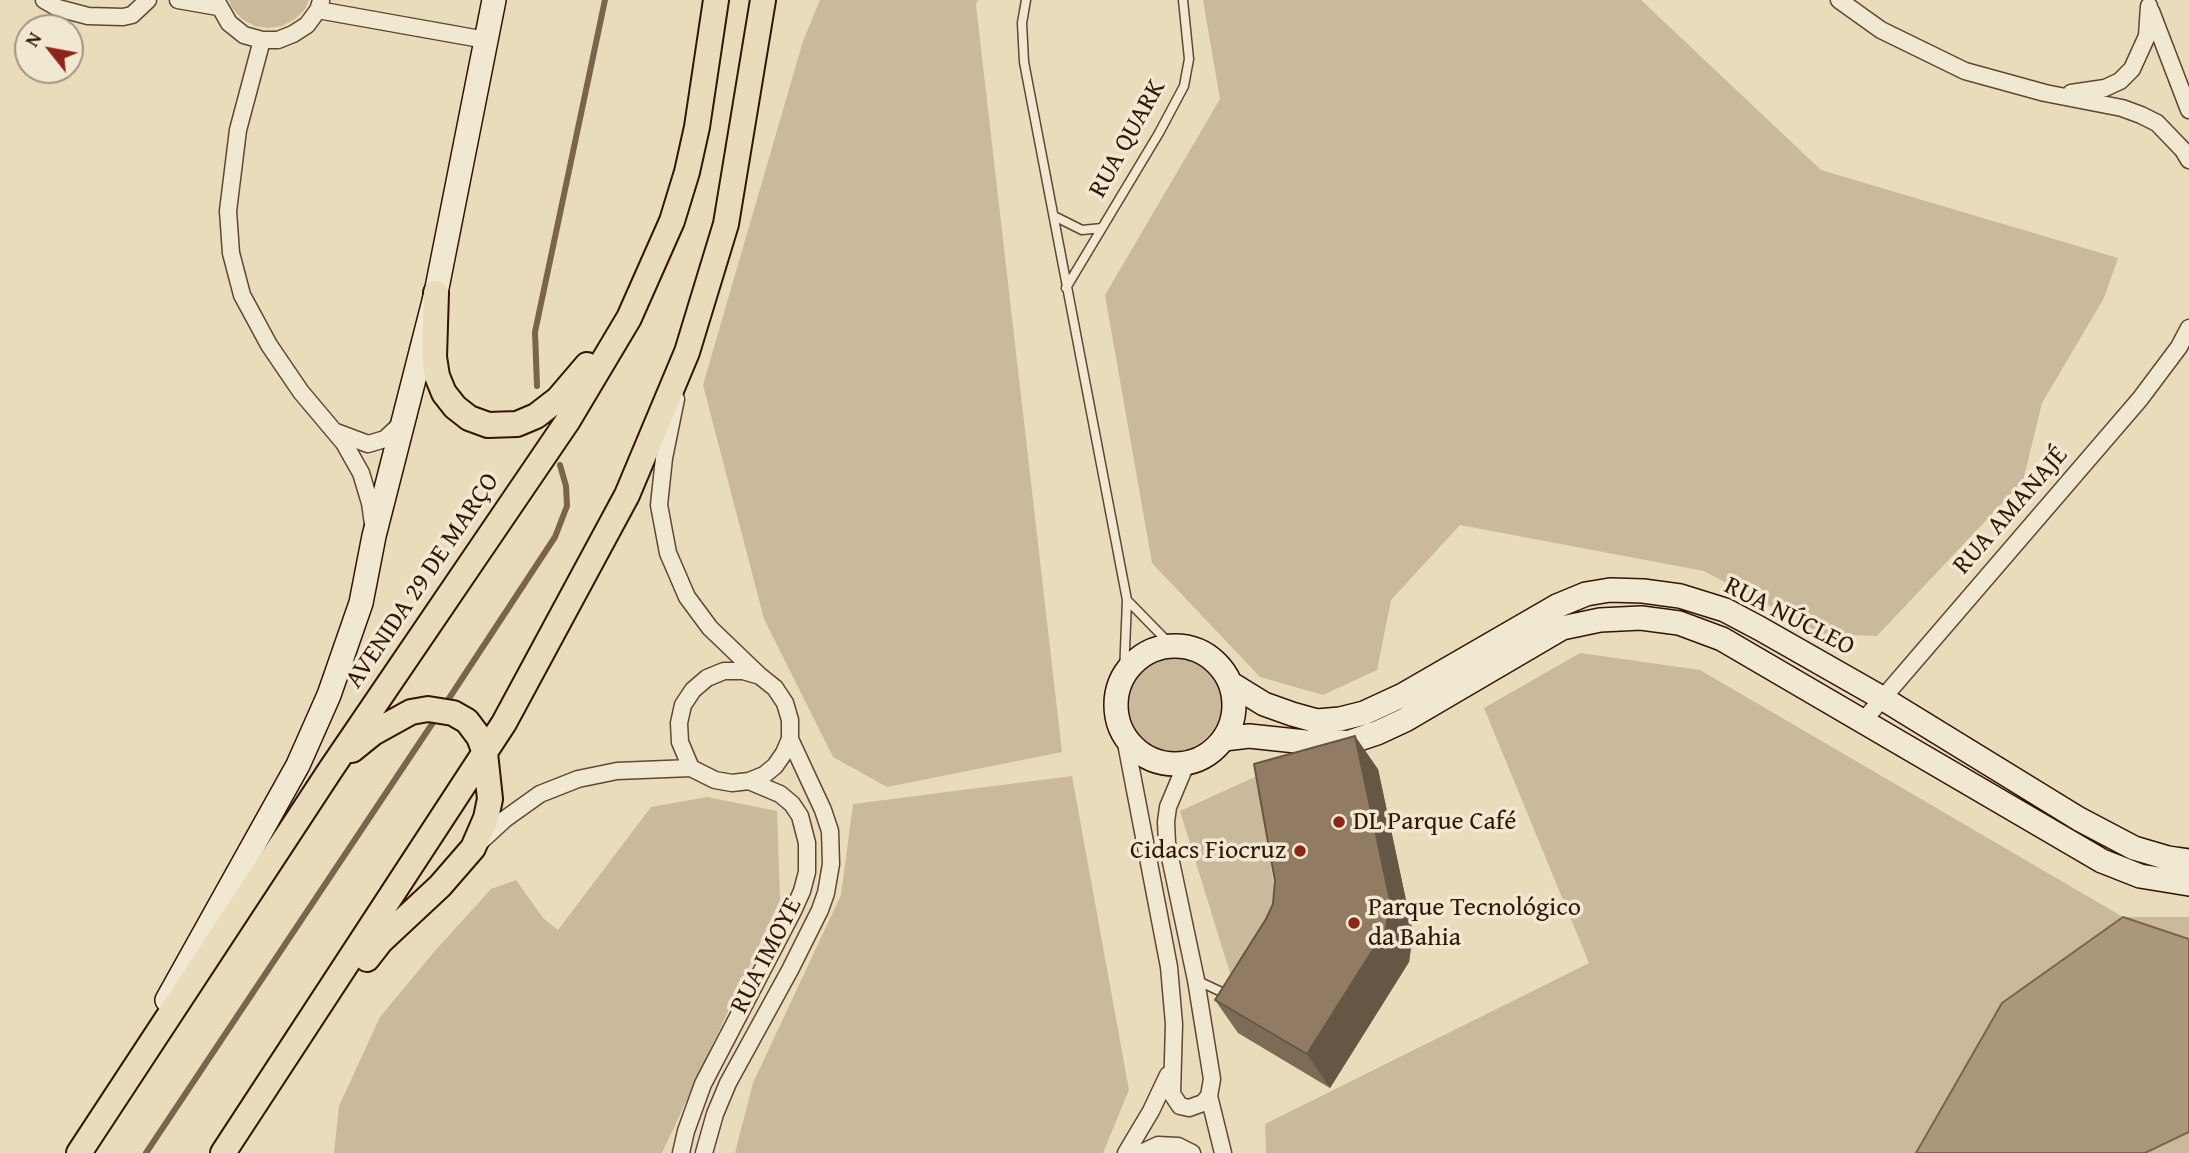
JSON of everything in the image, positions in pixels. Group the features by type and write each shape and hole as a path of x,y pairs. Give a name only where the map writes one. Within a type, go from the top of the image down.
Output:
{"main road":[{"name":"AVENIDA 29 DE MARÇO","path":"79,1153 331,769 567,422 629,318 672,221 687,172 697,127 716,0"},
{"path":"223,1153 482,745 504,723 627,495 687,352 726,223 763,0"},
{"path":"436,293 434,357 437,376 454,407 469,418 488,425 517,424 536,416 558,399 629,318"},
{"path":"275,1075 381,941 457,868 474,848 486,818 489,799 482,745 467,721 453,713 429,709 411,712 373,733 331,769"}],"street":[{"path":"44,0 70,11 108,17 132,15 148,0"},
{"path":"178,0 217,4 229,23 244,35 262,40 278,40 293,34 307,25 319,5 486,40"},
{"path":"95,1128 298,765 329,695 361,603 374,536 436,293 494,0"},
{"path":"1839,0 1881,30 1955,66 2045,93 2122,108 2141,115 2157,123 2189,160"},
{"path":"2045,93 2093,91 2120,80 2132,69 2147,36 2147,3"},
{"path":"2147,3 2189,110"},
{"path":"262,40 238,130 228,211 230,253 242,295 269,345 301,392 344,443 361,473 370,503 374,536"},
{"name":"RUA AMANAJÉ","path":"1864,720 2140,399 2179,347 2189,328"},
{"path":"474,848 505,819 540,794 578,779 617,771 691,768 715,780 732,783 750,781 775,766 784,753 790,739 790,720 785,703 775,688 760,677 702,618 687,597 668,553 659,505 663,458 687,352"},
{"path":"334,431 368,444 385,439 404,422"},
{"name":"RUA NÚCLEO","path":"1230,683 1264,704 1317,721 1340,719 1364,713 1403,695 1557,606 1586,594 1610,590 1680,596 1725,610 1882,698 2112,837 2134,848 2168,859 2189,861"},
{"name":"RUA NÚCLEO","path":"1224,739 1249,736 1315,743 1350,742 1405,720 1562,628 1600,620 1641,618 1679,623 1722,639 2102,861 2140,876 2189,884"},
{"path":"1125,738 1137,751 1152,760 1169,765 1186,764 1203,758 1224,739 1232,723 1235,706 1230,683 1216,661 1190,646 1171,645 1152,649 1136,659 1124,674 1117,690 1115,706 1118,723 1125,738 1169,967 1174,1024 1172,1094 1175,1102 1189,1108 1203,1103 1209,1096"},
{"path":"691,768 680,741 678,723 683,705 693,690 707,678 724,671 743,671 760,677"},
{"name":"RUA IMOYE","path":"704,1153 715,1114 728,1083 790,970 826,893 831,864 830,831 790,739"},
{"path":"1186,764 1172,795 1166,822 1167,843 1212,1079 1209,1096 1223,1153"},
{"name":"RUA IMOYE","path":"681,1153 686,1131 704,1084 793,911 807,872 807,843 800,816 792,804 780,794 750,781"},
{"path":"1126,1153 1151,1111 1172,1063"},
{"path":"1141,1153 1158,1145 1178,1146 1192,1153"}],"lane":[{"name":"RUA QUARK","path":"1026,0 1022,23 1024,62 1127,600 1124,674"},
{"name":"RUA QUARK","path":"1066,288 1159,133 1184,86 1189,59 1182,0"},
{"path":"1054,215 1082,230 1102,228"},
{"path":"1127,600 1171,645"},
{"path":"1195,980 1240,1000"}],"shaded area":[{"path":"229,0 309,0 305,9 295,19 282,26 268,28 255,26 242,19"},
{"path":"820,0 978,0 976,5 1062,752 887,787 833,757 764,619 703,385 803,41"},
{"path":"1203,0 1641,0 1821,170 2118,258 2104,298 2042,403 2023,481 1877,636 1822,634 1704,571 1460,525 1391,600 1377,670 1323,695 1260,677 1152,563 1105,295 1220,99"},
{"path":"1580,653 1700,670 2123,917 2189,917 2189,1153 1266,1153 1265,1124 1589,963 1484,708"},
{"path":"1185,657 1203,666 1215,681 1224,702 1220,724 1183,755 1147,746 1125,717 1124,699 1128,685 1140,669 1156,660"},
{"path":"1072,776 1129,1090 1103,1153 735,1153 753,1083 841,895 853,804"},
{"path":"1257,776 1281,932 1234,986 1180,811"},
{"path":"707,797 777,811 780,900 662,1153 334,1153 339,1106 380,1017 491,889 516,880 543,918 558,930 651,807"},
{"path":"2123,917 2189,939 2189,1132 2145,1153 1916,1153 2002,1003"}],"building":[{"name":"Parque Tecnológico da Bahia","path":"1355,736 1390,900 1386,929 1307,1054 1215,1000 1273,904 1275,881 1254,764"}],"waterway":[{"path":"537,386 535,332 605,0"},
{"path":"444,706 555,537 567,506 566,486 560,465"},
{"path":"146,1153 436,718"}],"place":[{"name":"DL Parque Café","path":"1339,822"},
{"name":"Cidacs Fiocruz","path":"1300,851"},
{"name":"Parque Tecnológico da Bahia","path":"1354,923"}]}
